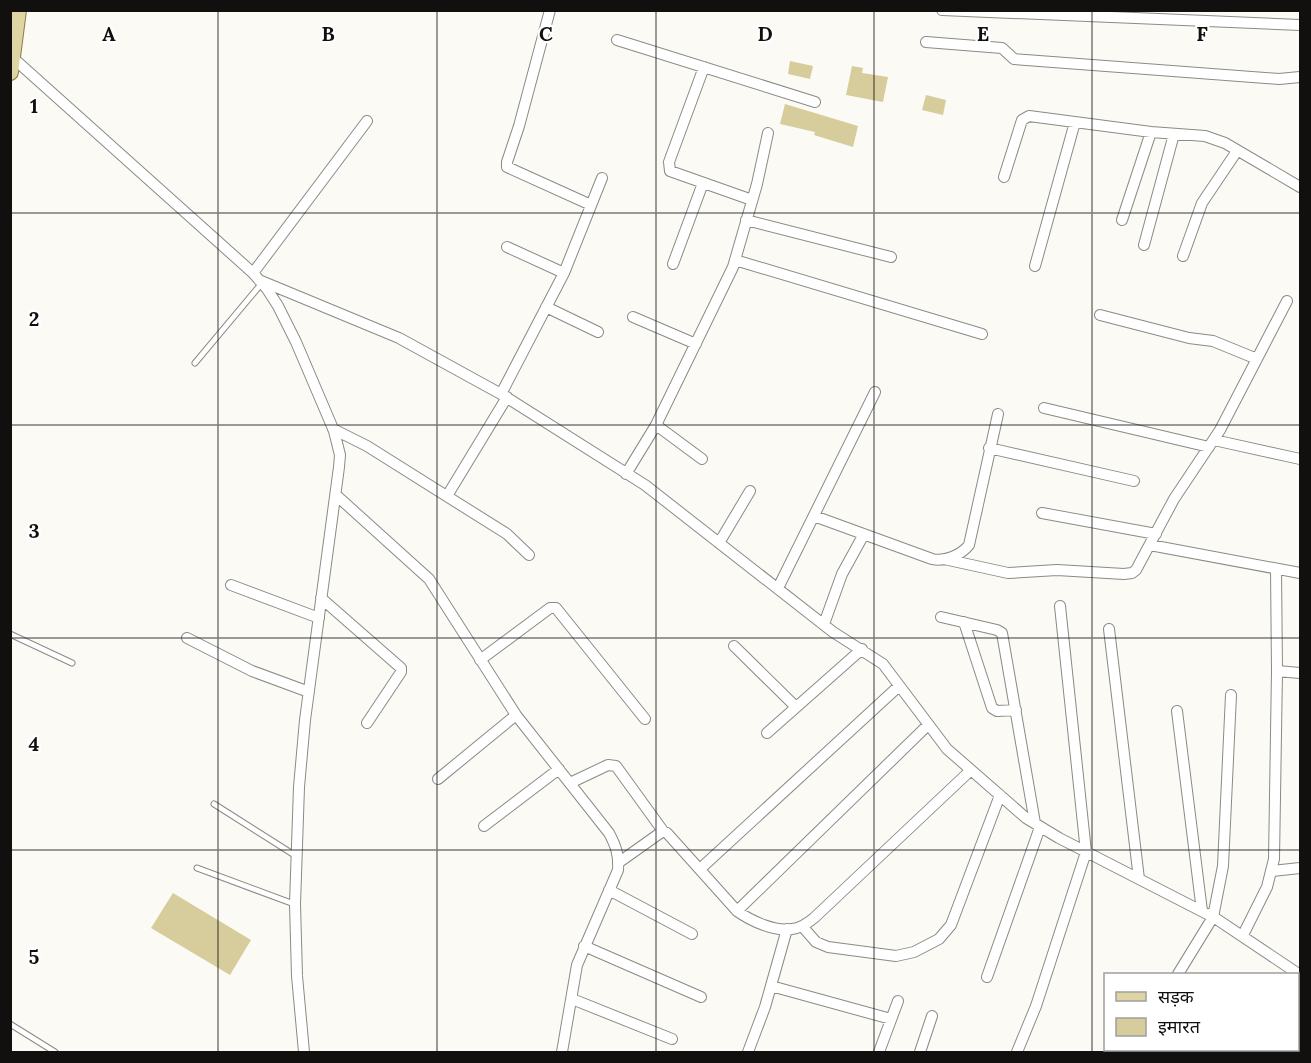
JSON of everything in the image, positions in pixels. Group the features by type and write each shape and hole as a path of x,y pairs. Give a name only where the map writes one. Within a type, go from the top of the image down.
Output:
{"main road":[{"path":"11,56 18,10"}],"street":[{"path":"550,10 507,167 591,205"},
{"path":"942,10 1300,25"},
{"path":"617,40 815,102"},
{"path":"926,42 1002,48 1014,59 1279,78 1300,77"},
{"path":"11,56 258,279 287,322 333,429 340,455 299,787 295,904 297,976 304,1053"},
{"path":"704,67 668,167 673,173 752,200"},
{"path":"1004,177 1022,120 1029,116 1151,132 1205,136 1215,139 1300,187"},
{"path":"258,279 367,121"},
{"path":"1035,266 1075,122"},
{"path":"1122,220 1151,132"},
{"path":"626,474 656,425 735,260 768,133"},
{"path":"1144,245 1174,134"},
{"path":"1183,256 1202,203 1237,151"},
{"path":"447,496 504,395 564,273 602,178"},
{"path":"673,264 703,183"},
{"path":"746,220 891,257"},
{"path":"507,247 564,273"},
{"path":"735,260 982,334"},
{"path":"258,279 384,330 504,395 656,493 824,624 883,664 947,749 1038,825 1207,914 1243,935 1297,973"},
{"path":"814,516 933,559 944,559 1008,573 1057,570 1132,573 1136,570 1174,499 1211,444 1287,301"},
{"path":"546,307 598,332"},
{"path":"1100,315 1189,338 1213,341 1257,358"},
{"path":"633,317 696,344"},
{"path":"778,588 875,392"},
{"path":"1044,408 1211,444 1300,459"},
{"path":"944,559 959,553 969,545 998,414"},
{"path":"656,425 702,459"},
{"path":"333,429 367,446 507,534 529,555"},
{"path":"989,448 1134,481"},
{"path":"719,543 750,491"},
{"path":"336,495 429,579 516,715 609,833 617,847 618,863 609,890 577,965 562,1053"},
{"path":"1042,513 1156,534"},
{"path":"824,624 842,574 864,534"},
{"path":"1150,545 1300,573"},
{"path":"1243,935 1267,887 1272,871 1277,671 1276,569"},
{"path":"231,585 319,618"},
{"path":"321,598 401,668 401,672 366,723"},
{"path":"1017,1053 1036,1006 1086,852 1060,606"},
{"path":"480,660 550,608 555,608 645,719"},
{"path":"941,617 1002,633 1038,825 987,977"},
{"path":"964,622 992,708 997,711 1016,710"},
{"path":"1109,629 1139,879"},
{"path":"187,638 252,671 309,692"},
{"path":"734,646 796,708"},
{"path":"766,734 862,649"},
{"path":"1277,671 1300,673"},
{"path":"700,869 899,686"},
{"path":"1179,973 1207,914 1225,851 1231,695"},
{"path":"1177,711 1207,914"},
{"path":"438,779 516,715"},
{"path":"737,911 928,725"},
{"path":"570,783 608,765 616,766 663,831 737,911 744,916 780,929 788,929 802,926 814,918 971,770"},
{"path":"484,826 558,769"},
{"path":"802,926 816,942 828,947 896,956 914,952 939,939 951,925 1000,795"},
{"path":"618,863 663,831"},
{"path":"1272,871 1300,868"},
{"path":"609,890 692,933"},
{"path":"748,1053 788,929"},
{"path":"584,946 701,997"},
{"path":"771,986 891,1019"},
{"path":"572,999 672,1039"},
{"path":"879,1053 898,1001"},
{"path":"920,1053 932,1016"}],"lane":[{"path":"195,363 258,279"},
{"path":"10,634 72,663"},
{"path":"214,804 297,857"},
{"path":"197,868 295,904"},
{"path":"10,1024 55,1053"}],"building":[{"path":"790,61 813,66 810,79 788,74"},
{"path":"852,66 863,68 862,73 888,77 883,102 846,95"},
{"path":"926,95 946,100 943,115 922,110"},
{"path":"785,104 858,126 853,147 814,135 815,132 780,124"},
{"path":"173,893 251,940 230,975 151,928"}]}
